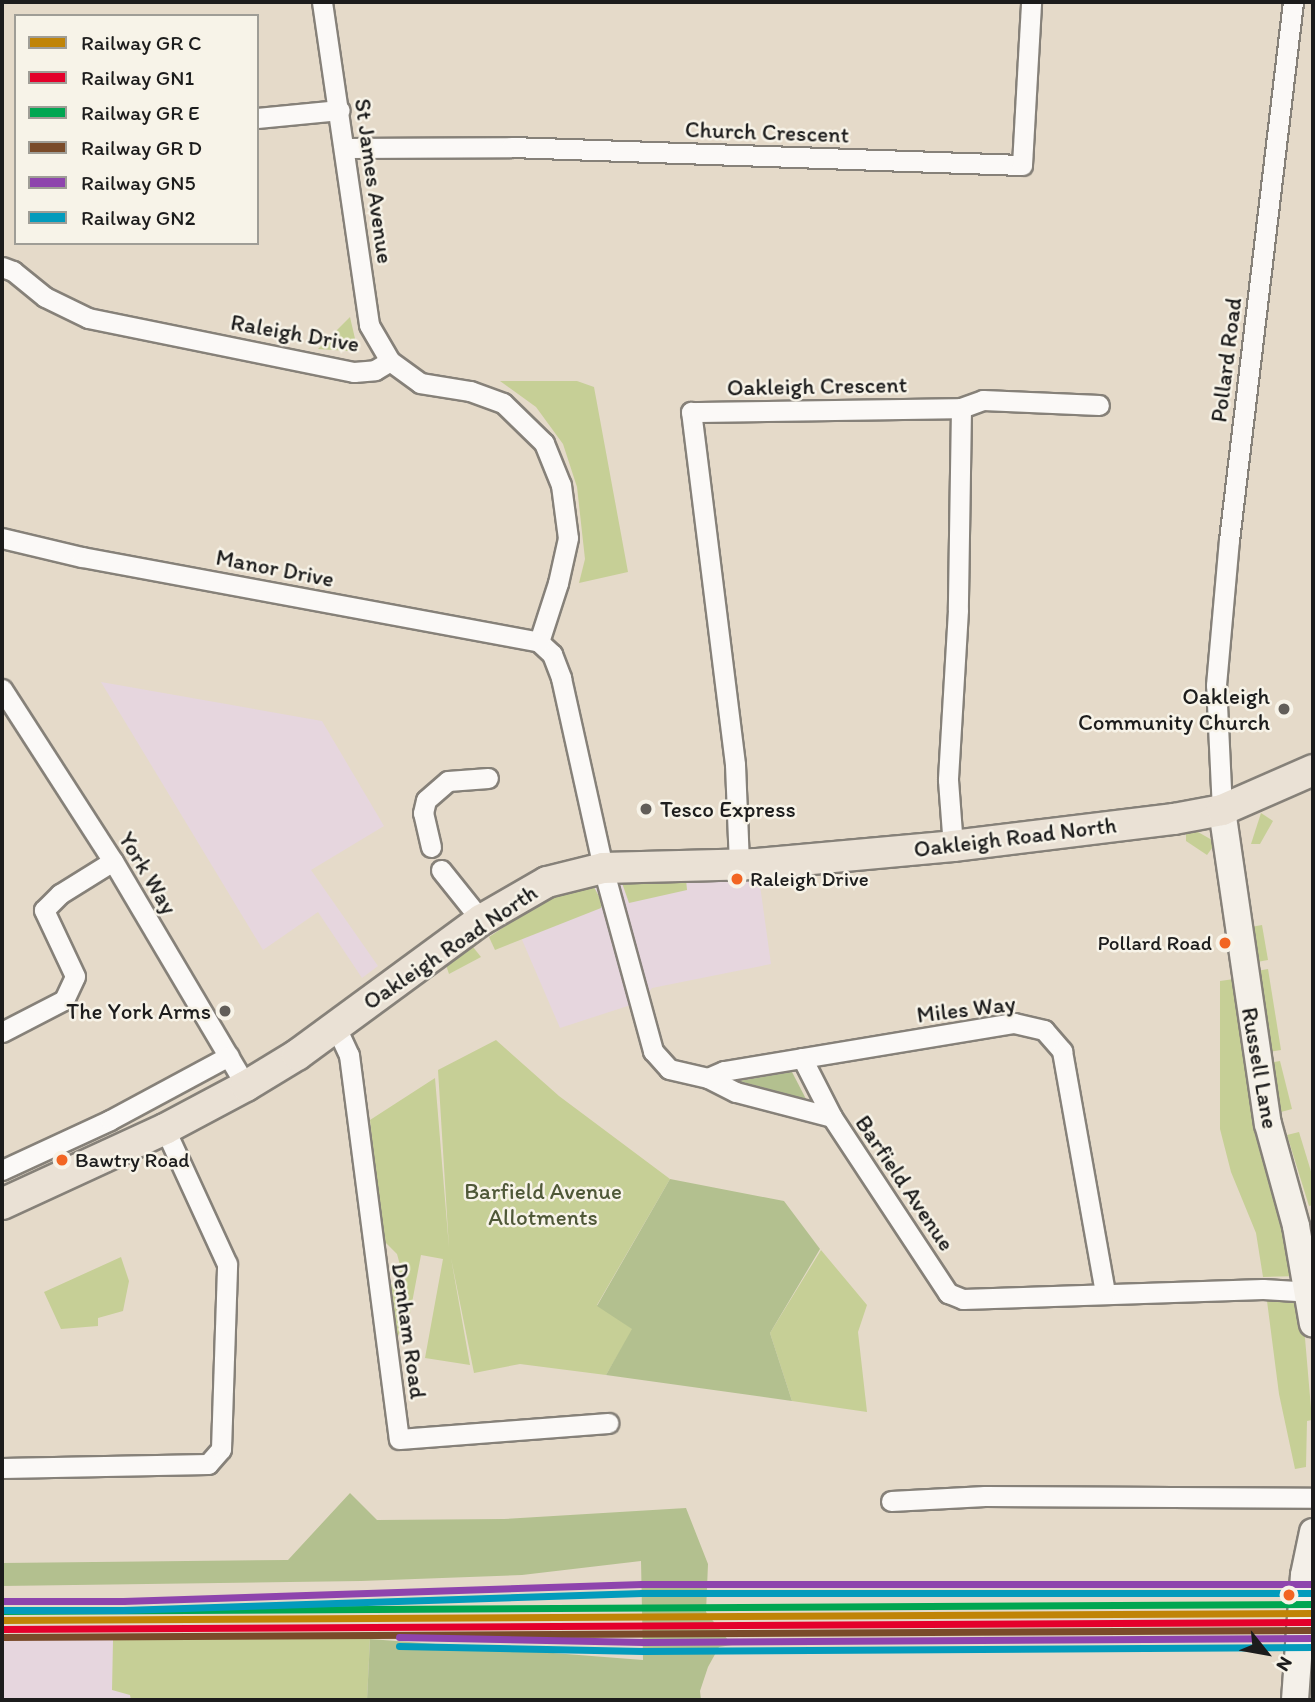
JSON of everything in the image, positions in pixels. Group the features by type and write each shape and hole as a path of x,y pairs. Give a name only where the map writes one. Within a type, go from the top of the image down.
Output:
{"main road":[{"name":"Oakleigh Road North","path":"4,1197 165,1129 246,1086 297,1055 481,920 547,882 603,867 739,864 953,846 1174,819 1222,810 1313,770"},
{"name":"Russell Lane","path":"1222,810 1268,1124 1312,1292 1313,1324"},
{"path":"1296,1700 1304,1574 1313,1532"}],"street":[{"name":"St James Avenue","path":"323,2 346,148 369,325 390,361"},
{"name":"Church Crescent","path":"346,148 525,147 1022,165 1031,2"},
{"name":"Pollard Road","path":"1222,810 1216,685 1226,576 1293,2"},
{"path":"259,118 340,110"},
{"name":"Raleigh Drive","path":"2,267 13,271 46,297 88,318 354,372 375,370 390,361 421,383 470,391 503,403 544,443 561,485 568,538 558,583 539,642"},
{"path":"953,846 948,780 958,610 961,408 983,400 1100,405"},
{"name":"Oakleigh Crescent","path":"739,864 736,764 691,412 961,408"},
{"name":"Manor Drive","path":"2,538 82,556 539,642"},
{"path":"539,642 552,654 562,678 603,867"},
{"name":"York Way","path":"2,689 113,861 246,1086"},
{"path":"431,847 422,813 426,800 448,780 488,778"},
{"path":"2,1032 64,1000 75,976 44,910 60,894 113,861"},
{"name":"Barfield Avenue","path":"603,867 653,1051 669,1069 708,1078 736,1092 832,1117 948,1293 963,1298 1264,1289 1312,1292"},
{"path":"441,870 481,920"},
{"name":"Miles Way","path":"708,1078 724,1071 1014,1023 1044,1030 1062,1051 1105,1292"},
{"name":"Denham Road","path":"335,1025 349,1055 399,1439 608,1423"},
{"path":"2,1170 110,1120 229,1056"},
{"path":"802,1058 832,1117"},
{"path":"110,1120 124,1147"},
{"path":"2,1468 208,1464 221,1449 227,1264 165,1129"},
{"path":"891,1501 985,1496 1313,1498"}],"shaded area":[{"path":"101,682 322,721 384,826 311,870 378,966 362,978 318,912 263,950"},
{"path":"757,864 771,964 652,988 640,1002 560,1028 507,905 547,882"},
{"path":"290,1634 370,1639 367,1700 2,1700 2,1640"}],"green space":[{"path":"350,317 356,343 348,351 318,349"},
{"path":"500,381 577,381 594,387 628,572 579,583 585,559 577,487 563,444 536,407"},
{"path":"1261,813 1273,821 1260,844 1251,844"},
{"path":"1186,831 1198,832 1212,840 1215,844 1207,855 1186,841"},
{"path":"686,879 687,890 629,903 622,883 628,880"},
{"path":"583,885 594,887 602,902 601,908 495,950 489,937 549,897"},
{"path":"1262,925 1268,960 1257,962 1251,927"},
{"path":"473,947 481,957 449,974 446,965"},
{"path":"1268,969 1281,1050 1269,1052 1257,971"},
{"path":"1234,979 1246,1066 1299,1276 1263,1277 1256,1233 1231,1172 1220,1129 1220,981"},
{"name":"Barfield Avenue Allotments","path":"496,1040 559,1096 670,1179 597,1305 633,1329 606,1375 520,1364 474,1373 451,1258 470,1365 425,1358 443,1259 421,1255 408,1324 402,1323 396,1344 387,1288 397,1280 400,1265 397,1254 382,1239 370,1120 435,1078 449,1248 438,1070"},
{"path":"1280,1061 1292,1109 1281,1112 1269,1063"},
{"path":"792,1072 806,1099 739,1081"},
{"path":"1299,1132 1313,1178 1313,1205 1309,1206 1287,1135"},
{"path":"670,1179 784,1201 820,1249 770,1333 792,1401 606,1375 632,1329 597,1306"},
{"path":"821,1250 867,1305 858,1332 867,1412 792,1401 770,1333"},
{"path":"121,1257 129,1281 123,1311 98,1318 98,1326 61,1329 44,1292"},
{"path":"1267,1301 1302,1303 1312,1420 1307,1421 1306,1467 1295,1469 1279,1394"},
{"path":"350,1493 377,1520 504,1519 686,1508 708,1564 706,1612 732,1645 719,1647 708,1667 700,1691 701,1700 367,1700 370,1639 643,1660 641,1561 522,1575 361,1581 2,1586 2,1563 288,1560"},
{"path":"290,1634 370,1639 367,1700 131,1700 130,1695 112,1690 113,1640"}],"transit line":[{"path":"2,1611 1313,1604"},
{"path":"2,1620 1313,1613"},
{"path":"2,1637 1313,1630"}],"rail line":[{"name":"GN5","path":"2,1601 123,1601 642,1584 1313,1584"},
{"name":"GN2","path":"2,1610 123,1610 642,1593 1313,1593"},
{"name":"GN1","path":"2,1629 1313,1622"},
{"name":"GN5","path":"399,1637 643,1642 1313,1638"},
{"name":"GN2","path":"399,1646 643,1651 1313,1647"}],"place":[{"name":"Oakleigh Community Church","path":"1284,709"},
{"name":"Tesco Express","path":"646,809"},
{"name":"Raleigh Drive","path":"737,879"},
{"name":"Pollard Road","path":"1225,943"},
{"name":"The York Arms","path":"225,1011"},
{"name":"Bawtry Road","path":"62,1160"}]}
